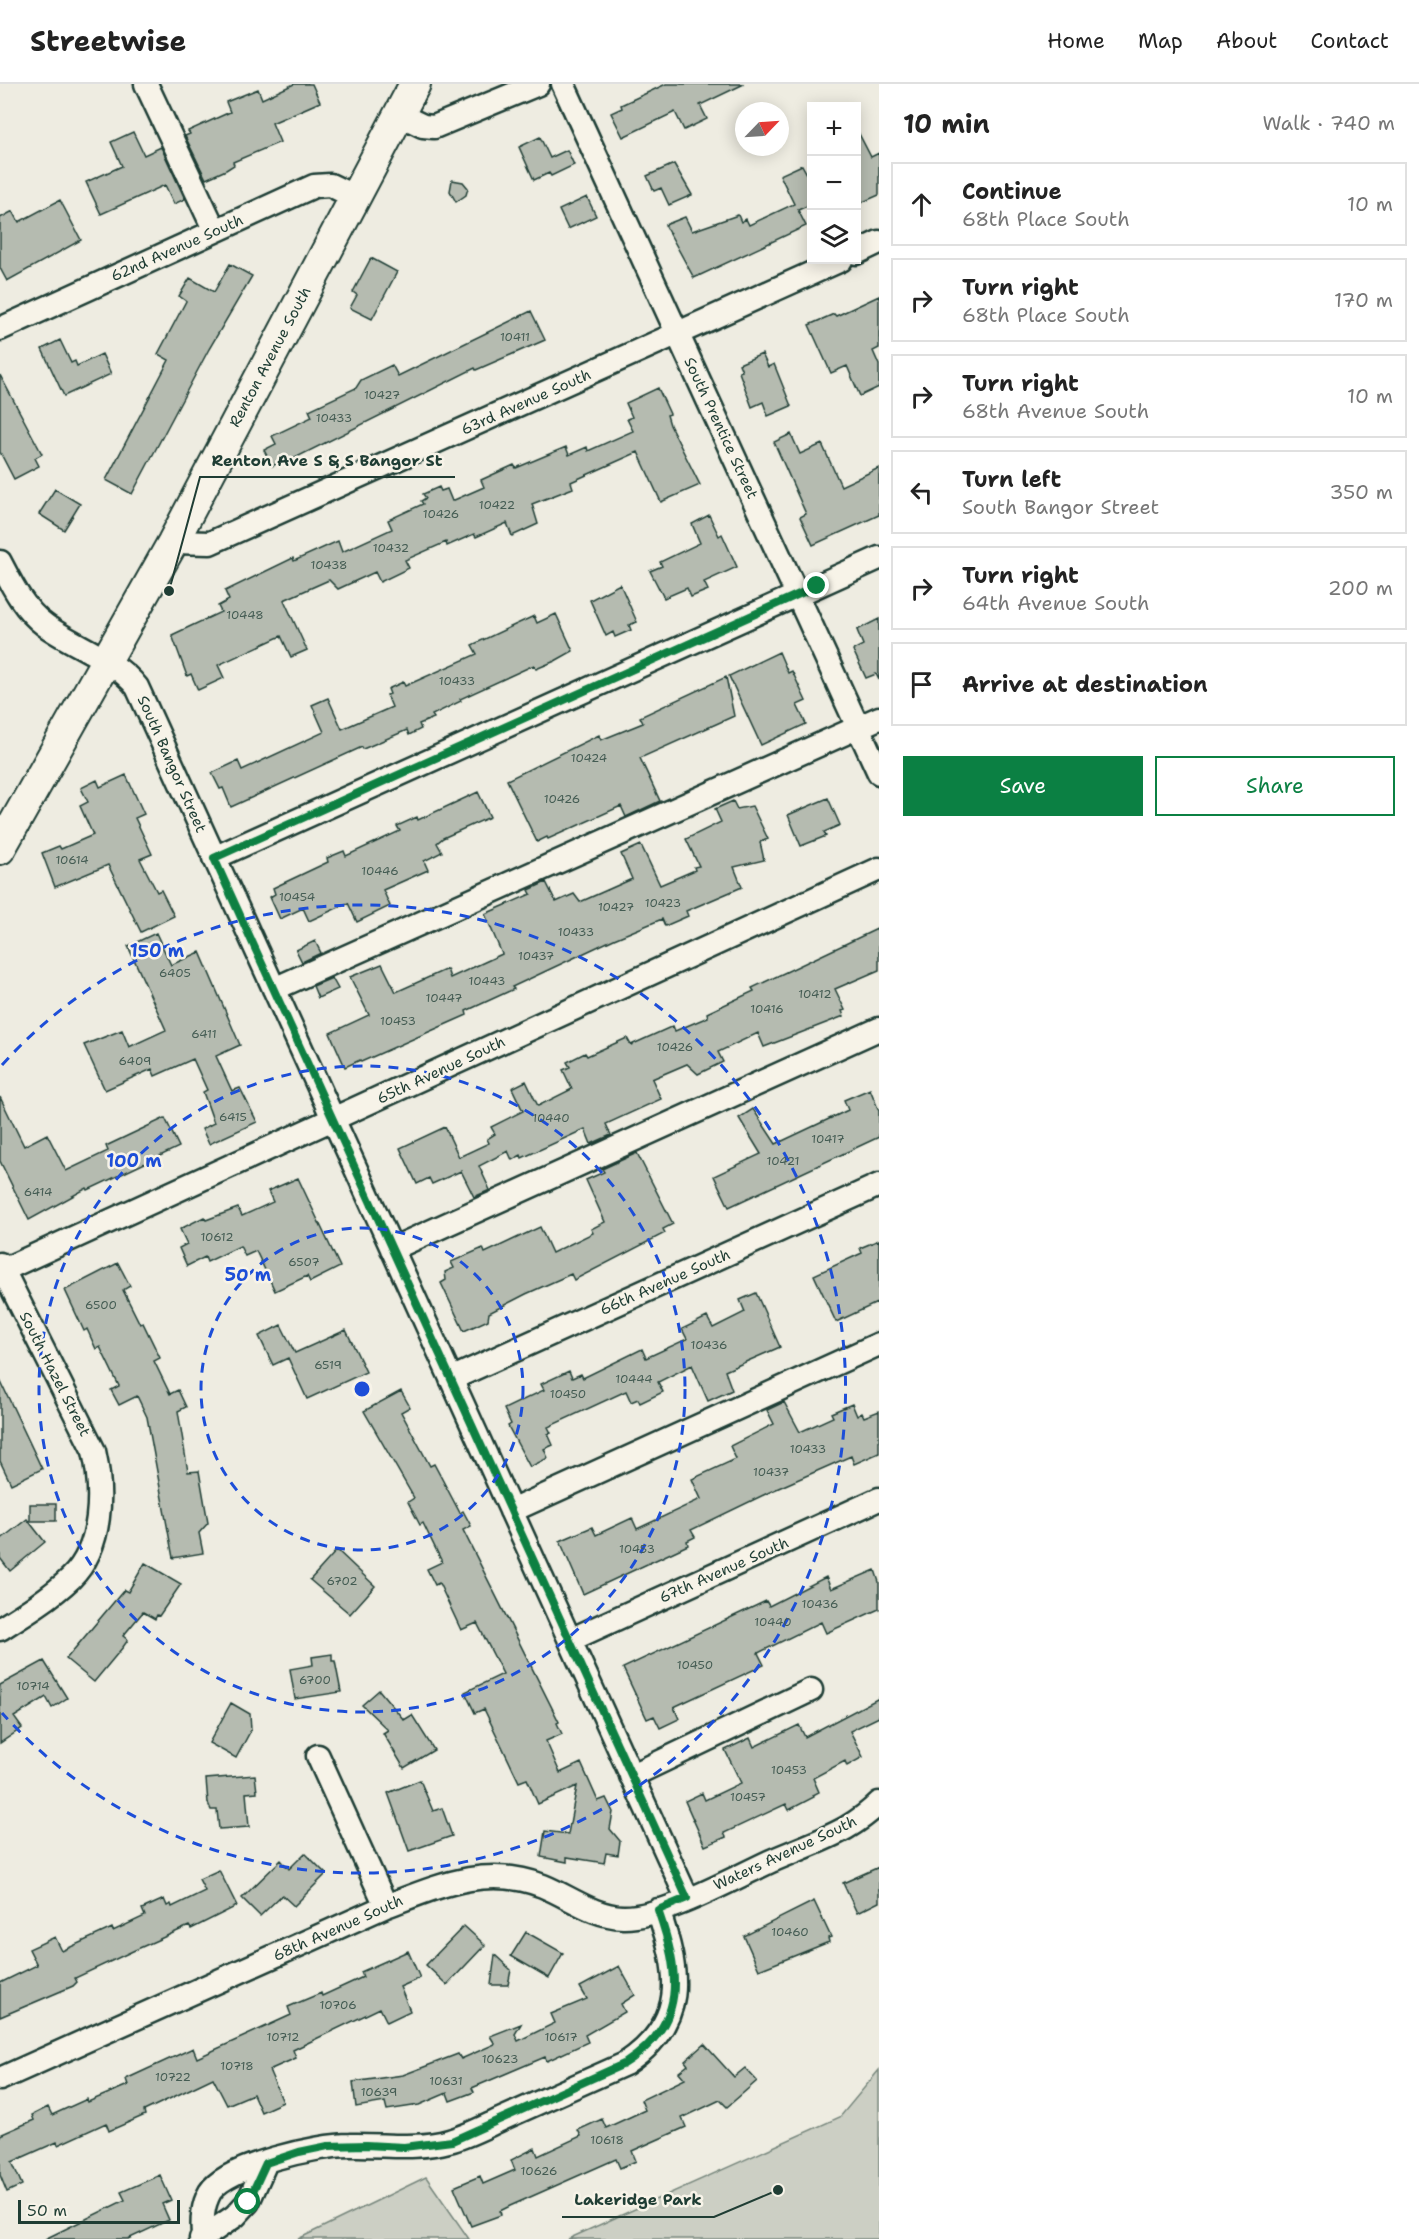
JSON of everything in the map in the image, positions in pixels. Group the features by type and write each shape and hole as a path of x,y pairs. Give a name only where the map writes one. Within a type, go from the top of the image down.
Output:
{"main road":[{"name":"Renton Avenue South","path":"0,849 173,542 415,84"}],"street":[{"path":"146,84 215,231"},
{"path":"398,114 423,126 434,127 538,84"},
{"name":"South Prentice Street","path":"563,84 879,773"},
{"name":"62nd Avenue South","path":"0,329 314,186 330,185 355,197"},
{"path":"861,251 879,242"},
{"name":"63rd Avenue South","path":"173,542 210,543 832,264"},
{"path":"214,858 879,558"},
{"name":"South Bangor Street","path":"0,562 26,606 43,624 131,679 137,687 687,1898"},
{"path":"274,989 879,718"},
{"name":"65th Avenue South","path":"2,1267 333,1120 879,869"},
{"path":"392,1249 879,1029"},
{"name":"66th Avenue South","path":"451,1379 879,1185"},
{"name":"South Hazel Street","path":"0,1629 36,1606 72,1577 86,1555 94,1532 99,1498 99,1476 94,1451 2,1267"},
{"path":"511,1511 879,1344"},
{"name":"67th Avenue South","path":"570,1640 879,1499"},
{"path":"631,1776 811,1690"},
{"path":"318,1756 386,1906"},
{"name":"Waters Avenue South","path":"687,1898 846,1828 879,1803"},
{"name":"68th Avenue South","path":"0,2079 386,1906 471,1876 514,1877 544,1886 602,1914 622,1917 640,1916 687,1898"},
{"path":"202,2238 202,2215 210,2193 218,2183 236,2173 299,2152 328,2146 404,2147 452,2141 631,2060 656,2038 667,2020 673,1997 672,1953 658,1910"},
{"path":"202,2238 236,2216 248,2202 266,2163"}],"shaded area":[{"path":"879,2070 879,2239 568,2239 840,2117"},
{"path":"426,2177 469,2239 298,2239"}],"building":[{"path":"294,84 312,84 320,102 272,123 280,142 233,162 234,165 206,179 185,136 190,134 188,131 230,112 226,102 258,89 262,99"},
{"path":"666,84 744,84 700,105 707,119 684,130 675,112 623,137 611,113 622,108 621,105"},
{"path":"133,132 144,155 161,147 185,199 174,204 165,185 101,214 86,182 122,166 111,142"},
{"path":"540,137 550,158 567,150 574,165 551,176 549,173 534,180 519,147"},
{"path":"861,138 871,157 879,153 879,195 861,203"},
{"path":"674,164 692,195 669,205 661,188 654,191 647,176"},
{"path":"802,165 807,174 807,206 798,210 806,226 694,278 665,225 685,217 692,231 738,215 741,222 746,219 749,225 794,204 780,175"},
{"path":"452,180 463,182 468,188 466,195 456,202 450,191"},
{"path":"587,197 596,216 568,229 559,210"},
{"path":"60,200 81,240 7,281 0,268 0,218 13,211 19,222"},
{"path":"371,258 397,272 372,319 350,308 357,295 353,292"},
{"path":"230,264 252,276 209,349 132,494 106,480 169,360 158,354 186,301 179,296 190,278 214,292"},
{"path":"879,296 879,348 873,351 879,365 879,387 860,396 847,366 831,373 809,325 834,314 836,316"},
{"path":"531,311 545,340 476,370 475,368 285,463 284,460 272,466 264,450 276,444 272,436 312,417 309,410 356,388 361,380 392,365 398,376"},
{"path":"60,340 71,363 75,361 77,366 102,354 111,374 64,396 42,349"},
{"path":"762,354 768,367 774,364 791,406 768,416 763,402 752,407 739,372 742,371 739,364"},
{"path":"0,375 42,454 35,458 39,466 14,479 0,452"},
{"path":"658,388 670,414 667,415 670,425 700,485 661,502 638,452 571,482 573,488 532,504 538,524 512,536 507,523 476,537 474,534 447,546 446,542 405,560 409,568 380,582 375,572 338,589 329,580 284,600 307,650 291,657 281,636 218,665 224,678 198,690 191,674 187,676 172,635 221,612 218,606 229,600 225,591 293,558 294,561 338,541 342,552 392,529 388,520 423,504 421,501 426,498 423,494 439,487 441,491 447,489 452,501 484,487 481,480 514,465 516,468 566,447 569,455 587,447 588,451 633,431 627,419 632,417 626,403"},
{"path":"791,434 800,454 822,444 841,486 879,468 879,515 813,545 800,517 806,514 774,442"},
{"path":"55,489 80,504 64,530 39,514"},
{"path":"709,515 719,536 722,534 737,567 704,582 708,590 691,597 687,588 664,598 650,571 662,566 660,562 700,543 692,524"},
{"path":"620,584 637,622 629,625 631,630 615,637 613,632 606,636 590,600"},
{"path":"556,614 573,651 536,669 534,665 460,699 461,701 432,715 434,718 419,724 421,729 409,735 407,730 363,749 362,747 231,807 223,788 220,789 212,773 238,761 242,770 324,732 312,705 328,698 342,729 392,707 387,695 390,694 388,689 403,682 405,686 477,654 472,645 534,616 537,623"},
{"path":"879,619 879,680 876,674 866,678 853,650 863,645 857,630"},
{"path":"779,652 788,673 792,671 806,701 797,705 806,724 761,745 729,676"},
{"path":"726,677 734,716 640,758 660,801 626,817 621,806 537,842 507,780 599,735 601,740 643,723 640,717"},
{"path":"126,775 144,814 135,818 152,854 140,859 157,892 161,890 174,916 141,932 108,865 55,887 42,853 59,846 61,849 93,835 80,806 88,802 81,788 97,780 100,787"},
{"path":"478,792 490,817 443,838 437,843 442,852 424,861 428,870 383,890 390,906 357,922 348,903 309,921 303,908 280,919 270,897 275,894 273,888 328,862 327,858 344,851 346,856 400,831 397,826 417,817 418,820"},
{"path":"828,798 840,825 824,832 826,836 801,846 788,815"},
{"path":"733,801 737,809 752,806 768,839 760,842 764,860 734,867 742,887 686,911 688,916 665,926 662,919 614,939 512,987 514,989 466,1011 467,1015 345,1067 330,1033 369,1015 350,977 382,964 396,992 447,969 450,978 502,954 485,914 531,894 529,890 546,882 556,902 574,894 580,902 632,879 621,854 641,845 660,885 695,870 694,867 699,866 686,839 721,822 715,809"},
{"path":"879,928 879,970 835,989 845,1010 842,1011 844,1016 764,1047 758,1033 718,1052 723,1062 698,1074 687,1064 652,1079 661,1099 606,1124 611,1135 591,1144 585,1129 522,1158 521,1155 512,1160 508,1151 479,1166 490,1190 474,1197 461,1171 432,1184 429,1178 417,1184 400,1148 445,1127 459,1157 489,1143 487,1139 495,1134 491,1127 523,1111 512,1088 526,1081 538,1106 572,1089 563,1070 570,1067 567,1062 585,1053 587,1056 627,1038 631,1045 673,1026 675,1031 708,1017 707,1013 754,991 752,988"},
{"path":"156,933 171,965 200,952 240,1045 216,1056 232,1091 240,1088 257,1122 209,1144 202,1129 214,1123 203,1092 207,1090 193,1059 155,1076 152,1069 105,1090 84,1045 122,1030 129,1047 166,1030 128,946"},
{"path":"315,941 321,953 302,962 296,950"},
{"path":"332,978 338,989 318,998 313,986"},
{"path":"870,1089 879,1111 879,1137 729,1207 714,1176 761,1154 739,1118 753,1109 776,1144 848,1110 844,1100"},
{"path":"0,1097 24,1146 47,1134 66,1171 108,1151 106,1146 165,1118 179,1147 88,1190 87,1188 29,1220 0,1161"},
{"path":"637,1153 673,1224 663,1229 665,1233 574,1280 571,1274 526,1294 489,1313 488,1320 464,1331 441,1283 446,1280 445,1272 454,1268 451,1262 483,1248 485,1253 540,1227 552,1253 593,1233 591,1229 605,1222 586,1180 604,1172 602,1169"},
{"path":"298,1178 340,1267 310,1282 307,1276 275,1291 256,1251 245,1256 240,1246 207,1262 205,1257 187,1266 179,1248 187,1244 180,1229 204,1217 206,1220 238,1208 242,1216 273,1202 268,1191"},
{"path":"879,1240 879,1302 836,1322 814,1275 862,1253 860,1248"},
{"path":"118,1263 130,1286 123,1290 160,1358 154,1361 170,1394 178,1390 186,1407 178,1411 188,1472 199,1471 208,1523 199,1533 203,1553 173,1558 147,1417 137,1396 119,1405 111,1390 119,1386 100,1347 96,1349 87,1329 84,1331 65,1290"},
{"path":"756,1293 780,1347 725,1371 732,1390 708,1401 692,1365 658,1382 663,1392 640,1403 638,1399 631,1402 626,1391 548,1427 551,1433 548,1434 553,1445 544,1449 548,1458 530,1467 508,1426 511,1424 504,1409 544,1390 541,1384 569,1371 572,1378 581,1374 583,1378 642,1349 646,1358 687,1339 682,1329 707,1317 713,1328 745,1312 740,1300"},
{"path":"281,1325 295,1353 346,1330 366,1372 307,1399 288,1358 273,1365 259,1336"},
{"path":"0,1380 42,1469 11,1484 0,1461"},
{"path":"401,1391 410,1407 401,1412 430,1466 434,1464 460,1513 463,1511 471,1526 463,1530 559,1722 557,1723 562,1734 546,1741 560,1773 581,1763 598,1801 606,1798 613,1812 610,1829 620,1841 618,1855 606,1853 604,1863 567,1857 567,1862 541,1857 545,1831 568,1834 577,1786 538,1804 527,1779 519,1782 484,1709 475,1713 465,1692 503,1674 477,1623 461,1630 439,1583 435,1585 427,1569 442,1562 423,1523 420,1525 408,1502 414,1498 364,1411"},
{"path":"784,1402 800,1432 833,1417 831,1413 852,1404 857,1416 862,1413 864,1417 879,1411 879,1453 854,1464 851,1456 774,1490 691,1530 695,1537 687,1541 688,1545 583,1594 560,1541 592,1527 596,1535 632,1518 637,1529 701,1499 692,1479 736,1459 730,1446 774,1424 767,1410"},
{"path":"30,1504 56,1504 56,1521 30,1521"},
{"path":"27,1519 45,1542 10,1571 0,1558 0,1540"},
{"path":"337,1550 375,1586 350,1614 310,1580"},
{"path":"145,1563 181,1584 155,1619 143,1612 123,1636 128,1640 94,1682 66,1659 124,1590 128,1592"},
{"path":"875,1570 879,1582 879,1609 826,1633 821,1622 758,1653 764,1665 674,1707 679,1719 660,1728 654,1716 647,1719 623,1668 766,1601 769,1606 826,1577 831,1589"},
{"path":"332,1654 341,1692 295,1699 290,1669 313,1665 312,1657"},
{"path":"44,1661 67,1698 52,1708 46,1697 14,1717 22,1728 0,1743 0,1685"},
{"path":"379,1690 404,1720 412,1715 434,1750 404,1768 383,1733 388,1730 362,1705"},
{"path":"879,1698 879,1717 850,1731 863,1757 847,1766 845,1761 813,1778 819,1792 813,1795 814,1797 789,1810 786,1804 724,1833 726,1837 705,1846 685,1801 702,1793 705,1800 741,1783 725,1750 750,1738 754,1747 799,1725 805,1737"},
{"path":"231,1703 250,1714 251,1730 236,1758 209,1743"},
{"path":"255,1775 257,1792 246,1793 249,1827 219,1829 217,1810 211,1810 208,1803 206,1779"},
{"path":"420,1780 433,1811 442,1808 452,1836 409,1851 388,1793"},
{"path":"305,1853 326,1874 294,1906 282,1895 260,1916 242,1898 281,1860 289,1869"},
{"path":"879,1867 879,1902 857,1913 843,1883"},
{"path":"219,1870 237,1906 191,1929 189,1926 75,1978 77,1982 73,1986 0,2017 0,1983 37,1965 29,1949 55,1937 62,1951 145,1916 142,1909 164,1899 167,1906 171,1904 172,1907 205,1891 199,1879"},
{"path":"814,1901 831,1937 828,1938 829,1942 759,1970 744,1936"},
{"path":"464,1926 485,1945 447,1985 426,1965"},
{"path":"526,1932 563,1953 549,1978 511,1956"},
{"path":"408,1951 420,1978 400,1987 410,2011 387,2022 380,2008 293,2050 296,2058 269,2070 283,2102 261,2112 253,2094 227,2105 213,2078 144,2111 145,2115 109,2131 106,2123 58,2145 57,2142 12,2162 22,2185 7,2192 0,2175 0,2135 34,2120 32,2115 48,2107 52,2115 87,2099 88,2102 128,2085 126,2079 193,2048 197,2058 291,2015 288,2007 321,1993 322,1996 363,1977 361,1972"},
{"path":"495,1955 511,1970 508,1985 491,1985"},
{"path":"619,1966 635,1995 621,2004 625,2012 585,2035 588,2042 547,2061 545,2057 472,2088 474,2092 450,2101 447,2093 419,2105 387,2110 385,2102 356,2107 353,2082 403,2075 458,2054 461,2059 495,2044 490,2036 521,2024 515,2034 518,2041 555,2023 551,2014 587,1999 580,1987"},
{"path":"704,2044 734,2077 745,2068 757,2081 727,2107 720,2100 682,2118 686,2127 632,2151 636,2161 620,2168 616,2159 510,2206 500,2211 501,2215 471,2226 454,2187 480,2176 483,2184 515,2170 511,2160 535,2148 538,2156 581,2136 578,2130 602,2119 606,2128 645,2110 641,2100 685,2079 679,2072 688,2065 685,2061"},
{"path":"160,2175 171,2200 162,2204 169,2220 128,2239 45,2239 125,2200 121,2192"}],"place":[{"name":"Renton Ave S & S Bangor St","path":"169,591"},
{"name":"Lakeridge Park","path":"778,2190"}],"route":[{"path":"248,2202 266,2163 299,2152 328,2146 404,2147 428,2146 452,2141 624,2064 644,2051 656,2038 667,2020 673,1997 672,1953 658,1910 687,1898 214,858 817,586"}]}
